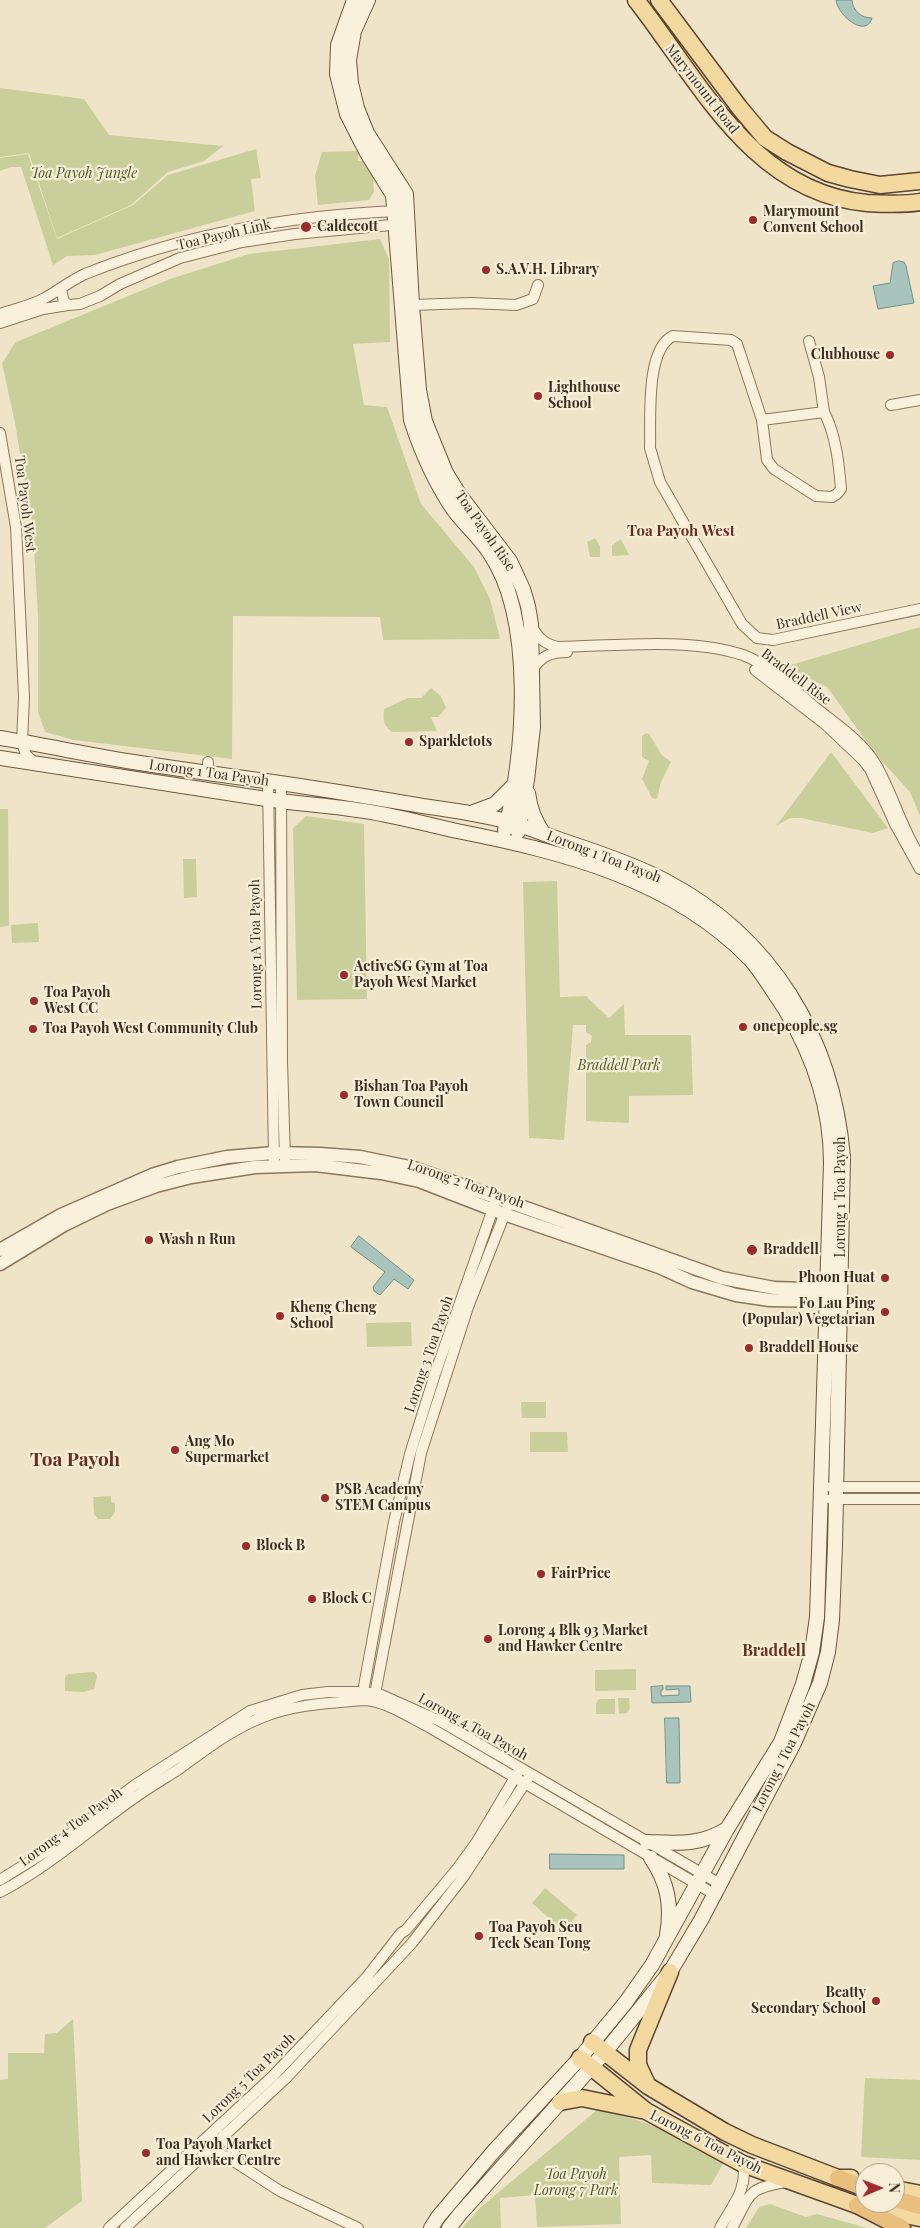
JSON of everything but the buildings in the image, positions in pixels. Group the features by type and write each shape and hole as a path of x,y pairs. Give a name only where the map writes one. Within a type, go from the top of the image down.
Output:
{"highway":[{"path":"838,2178 855,2184"},
{"path":"905,2202 920,2206"},
{"path":"873,2213 902,2228"}],"main road":[{"name":"Toa Payoh Rise","path":"354,0 338,45 337,74 347,114 367,153 393,195 402,217"},
{"name":"Toa Payoh Rise","path":"368,0 354,31 349,60 351,84 357,108 367,133 406,194 402,217 408,396 411,420 430,466 453,509 490,553 502,575 512,600 518,630 521,691 521,782"},
{"name":"Marymount Road","path":"636,0 725,121 759,156 775,168 822,194 851,202 880,204 920,202"},
{"name":"Marymount Road","path":"659,0 739,107 766,138 787,152 828,173 880,184 920,181"},
{"name":"Toa Payoh Rise","path":"405,276 412,305 419,390 425,421 432,443 446,473 459,494 510,561 523,589 531,624 533,727 509,841"},
{"name":"Lorong 1 Toa Payoh","path":"0,738 27,739 127,761 208,767 274,782 471,813 514,823 633,866 691,896 731,926 763,955 788,991 819,1084 831,1134 817,1617 810,1660 781,1742 727,1829 666,1941 598,2047"},
{"name":"Lorong 1 Toa Payoh","path":"0,758 274,800 360,810 509,841 617,873 654,889 691,911 751,961 799,1021 824,1061 836,1100 844,1157 832,1620 828,1652 820,1683 794,1742 717,1889 670,1972 598,2047"},
{"path":"471,813 495,804 521,782 537,825 544,834"},
{"path":"647,1842 695,1842 713,1838 727,1829"},
{"path":"651,1858 663,1876 667,1893 669,1923 666,1941"},
{"path":"648,2086 638,2065 638,2050 643,2032 670,1972"},
{"path":"434,2223 494,2151 598,2047"},
{"name":"Lorong 6 Toa Payoh","path":"598,2047 648,2086 734,2137 838,2178 855,2178"},
{"path":"449,2228 560,2102 585,2062"},
{"name":"Lorong 6 Toa Payoh","path":"585,2062 646,2111 743,2164 788,2182 855,2204"},
{"path":"560,2102 582,2098 646,2111"},
{"path":"905,2191 920,2194"},
{"name":"Lorong 6 Toa Payoh","path":"896,2213 920,2218"},
{"path":"434,2223 448,2220 460,2214"}],"street":[{"name":"Toa Payoh Link","path":"0,314 40,300 61,289 66,283 86,274 136,256 197,238 272,222 320,216 402,217"},
{"name":"Toa Payoh Link","path":"0,323 42,309 80,304 180,258 242,242 402,217"},
{"path":"412,305 471,302 516,305 534,298 538,285"},
{"path":"61,289 62,298 68,305"},
{"name":"Braddell View","path":"824,412 830,425 841,489 837,494 825,498 816,496 774,469 767,460 762,420 742,354 734,341 673,336 666,342 656,359 652,375 650,448 660,482 742,624 757,638 773,640 920,608"},
{"path":"762,420 824,412 819,376 809,341"},
{"path":"891,406 920,400"},
{"name":"Toa Payoh West","path":"0,433 16,528 27,739"},
{"name":"Braddell Rise","path":"531,624 541,640 546,644 558,647 688,644 736,659 761,673 825,724 870,769 894,824 920,869"},
{"name":"Braddell Rise","path":"532,671 541,658 558,652 702,649 743,655 764,667 865,750 876,765 894,807 920,857"},
{"path":"27,739 26,755 35,763"},
{"name":"Lorong 1A Toa Payoh","path":"274,782 279,1159"},
{"name":"Lorong 2 Toa Payoh","path":"0,1250 83,1204 152,1175 220,1158 279,1159 394,1175 419,1181 501,1206 659,1267 692,1282 736,1294 762,1299 840,1295"},
{"name":"Lorong 2 Toa Payoh","path":"0,1264 64,1225 134,1193 191,1177 279,1159"},
{"name":"Lorong 3 Toa Payoh","path":"362,1696 394,1522 410,1454 435,1374 501,1206"},
{"name":"Lorong 3 Toa Payoh","path":"374,1697 421,1453 501,1206"},
{"path":"820,1493 920,1487"},
{"path":"836,1493 920,1499"},
{"path":"394,1522 406,1525"},
{"name":"Lorong 4 Toa Payoh","path":"0,1880 50,1849 135,1785 250,1711 302,1695 374,1697 440,1721 647,1842 717,1889"},
{"name":"Lorong 4 Toa Payoh","path":"0,1892 63,1853 137,1796 179,1769 208,1746 235,1731 262,1717 294,1708 362,1696"},
{"name":"Lorong 4 Toa Payoh","path":"374,1697 429,1727 651,1858 700,1879"},
{"name":"Lorong 5 Toa Payoh","path":"109,2228 272,2077 366,1978 476,1844 520,1768"},
{"name":"Lorong 5 Toa Payoh","path":"125,2228 287,2077 411,1941 464,1876 530,1774"},
{"path":"402,1934 402,1944 411,1941"},
{"path":"224,2135 244,2168"},
{"path":"209,2148 280,2191 353,2227"},
{"path":"720,2228 744,2185 746,2177 743,2164"},
{"path":"732,2228 752,2192 758,2188 788,2182"}],"green space":[{"name":"Toa Payoh Jungle","path":"0,88 84,99 109,135 223,146 204,161 168,172 131,205 57,238 29,153 0,157"},
{"path":"256,149 261,178 251,179 255,211 95,255 67,256 53,265 21,167 11,167 0,171 0,158 28,154 57,239 133,205 168,175"},
{"path":"358,151 358,161 372,160 374,192 369,200 318,205 315,176 322,152"},
{"path":"380,239 389,259 390,342 353,344 364,405 387,407 421,504 474,567 490,599 500,639 383,640 380,617 233,616 232,759 74,740 45,732 38,712 38,616 33,531 15,423 2,363 12,347 16,342 170,279 249,254"},
{"path":"595,538 600,546 600,557 590,557 587,542"},
{"path":"621,539 629,555 612,556 612,545"},
{"path":"920,627 920,816 910,792 877,756 827,687 784,667"},
{"path":"431,688 441,696 446,708 438,717 431,717 437,731 392,732 387,727 384,722 384,709 408,698 421,698"},
{"path":"646,733 649,734 662,755 671,762 661,782 657,799 652,798 642,779 649,761 642,757 642,736"},
{"path":"831,752 888,828 873,833 801,818 790,818 776,826"},
{"path":"0,809 8,809 9,926 0,927"},
{"path":"306,816 364,824 367,999 297,1000 293,828"},
{"path":"183,859 196,859 197,897 184,898"},
{"name":"Braddell Park","path":"557,881 560,997 586,996 609,1018 624,1004 625,1035 691,1035 693,1095 629,1096 629,1123 586,1121 586,1045 591,1042 592,1036 586,1032 586,1025 573,1025 564,1140 529,1138 523,882"},
{"path":"38,923 39,942 12,943 11,925"},
{"path":"411,1322 412,1346 367,1347 366,1323"},
{"path":"521,1402 546,1402 546,1418 522,1418"},
{"path":"530,1432 567,1432 568,1452 530,1452"},
{"path":"111,1496 111,1502 115,1503 115,1512 110,1519 98,1519 94,1514 93,1497"},
{"path":"636,1669 636,1690 595,1691 595,1670"},
{"path":"95,1672 97,1676 94,1689 84,1692 65,1691 65,1677 68,1674"},
{"path":"618,1698 629,1698 630,1708 627,1713 619,1714"},
{"path":"599,1699 615,1699 615,1714 596,1714 596,1703"},
{"path":"545,1888 577,1915 564,1931 532,1903"},
{"path":"73,2019 82,2201 45,2228 0,2228 0,2080 8,2079 8,2053 44,2053 45,2034 57,2033"},
{"path":"865,2078 920,2080 920,2160 861,2157"},
{"name":"Toa Payoh Lorong 7 Park","path":"597,2110 632,2118 663,2130 724,2162 711,2185 652,2183 651,2155 619,2157 621,2224 537,2227 535,2195 500,2198 501,2228 462,2228 481,2207"},
{"path":"770,2204 806,2217 817,2214 867,2228 746,2228 759,2207"}],"water":[{"path":"836,0 852,0 858,13 864,17 872,18 869,24 864,26 858,25 846,18"},
{"path":"904,262 906,266 914,303 878,309 873,286 890,283 893,263"},
{"path":"359,1236 414,1280 408,1289 394,1279 380,1295 374,1291 373,1287 385,1272 351,1247"},
{"path":"663,1686 661,1696 679,1695 679,1689 666,1690 666,1686 690,1686 691,1702 652,1703 651,1687"},
{"path":"665,1718 679,1718 680,1783 667,1783"},
{"path":"550,1854 624,1855 624,1869 550,1869"}],"place":[{"name":"Marymount Convent School","path":"753,220"},
{"name":"Caldecott","path":"306,227"},
{"name":"S.A.V.H. Library","path":"486,270"},
{"name":"Clubhouse","path":"890,355"},
{"name":"Lighthouse School","path":"538,396"},
{"name":"Sparkletots","path":"409,742"},
{"name":"ActiveSG Gym at Toa Payoh West Market","path":"344,975"},
{"name":"Toa Payoh West CC","path":"34,1001"},
{"name":"onepeople.sg","path":"743,1027"},
{"name":"Toa Payoh West Community Club","path":"33,1029"},
{"name":"Bishan Toa Payoh Town Council","path":"344,1095"},
{"name":"Wash n Run","path":"149,1240"},
{"name":"Braddell","path":"752,1250"},
{"name":"Phoon Huat","path":"885,1278"},
{"name":"Fo Lau Ping (Popular) Vegetarian","path":"885,1312"},
{"name":"Kheng Cheng School","path":"280,1316"},
{"name":"Braddell House","path":"749,1348"},
{"name":"Ang Mo Supermarket","path":"175,1450"},
{"name":"PSB Academy STEM Campus","path":"325,1498"},
{"name":"Block B","path":"246,1546"},
{"name":"FairPrice","path":"541,1574"},
{"name":"Block C","path":"312,1599"},
{"name":"Lorong 4 Blk 93 Market and Hawker Centre","path":"488,1639"},
{"name":"Toa Payoh Seu Teck Sean Tong","path":"479,1936"},
{"name":"Beatty Secondary School","path":"876,2001"},
{"name":"Toa Payoh Market and Hawker Centre","path":"146,2153"}],"district":[{"name":"Toa Payoh West","path":"681,531"},
{"name":"Toa Payoh","path":"75,1460"},
{"name":"Braddell","path":"774,1651"}]}
